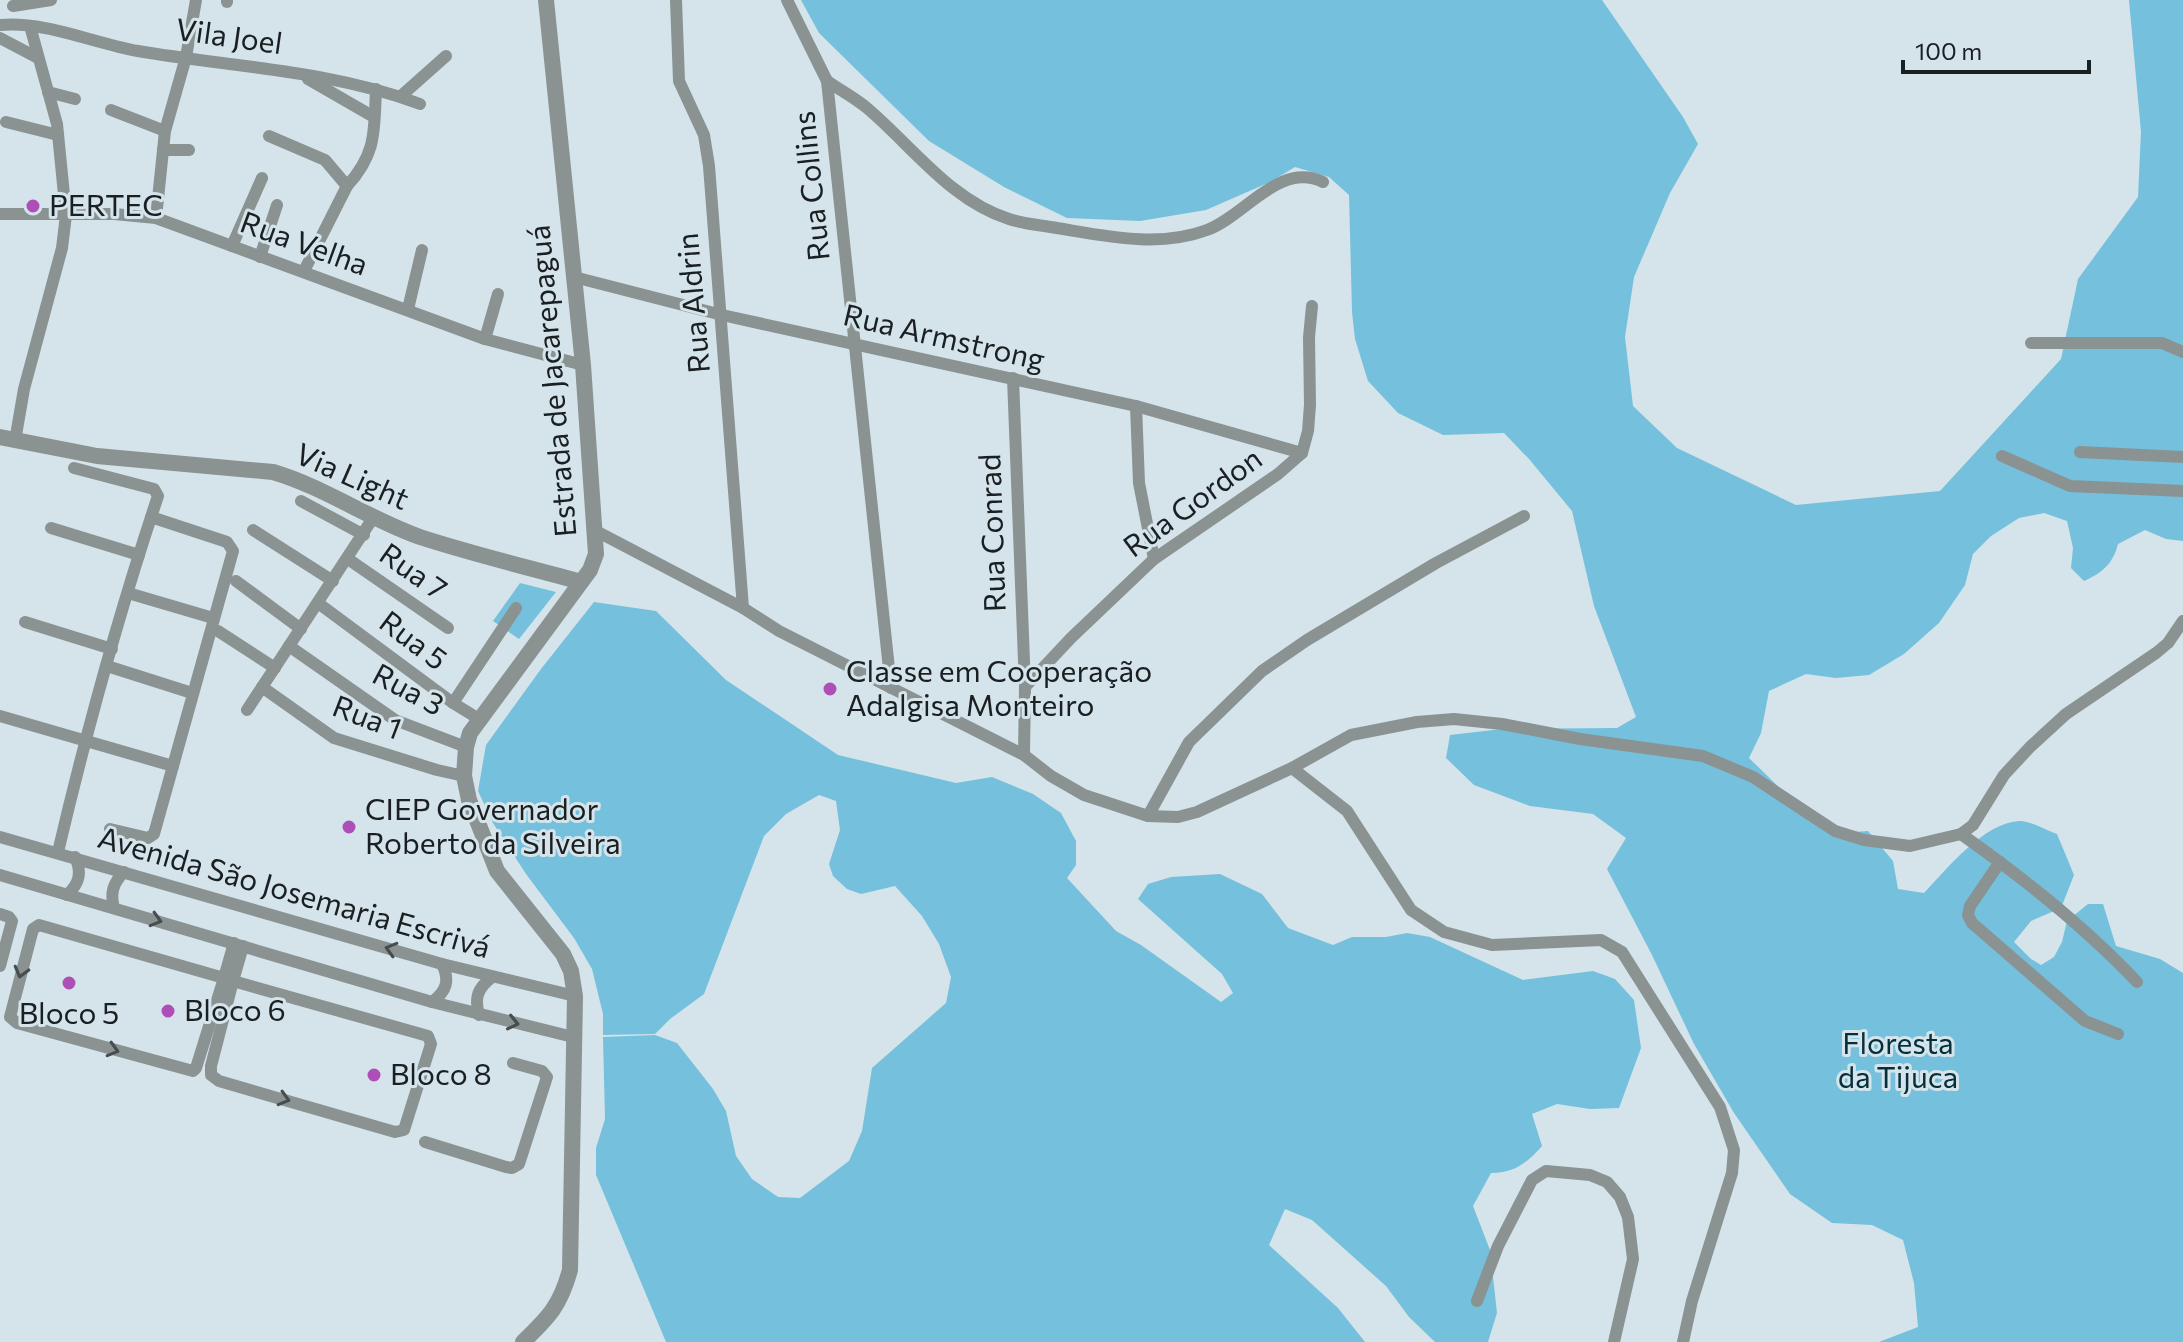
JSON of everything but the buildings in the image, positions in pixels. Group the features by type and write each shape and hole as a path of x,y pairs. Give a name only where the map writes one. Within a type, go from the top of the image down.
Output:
{"street":[{"path":"15,24 13,3 51,0"},
{"path":"156,218 165,131 186,57 196,0"},
{"name":"Estrada de Jacarepaguá","path":"523,1342 558,1303 570,1270 575,996 571,971 563,954 497,871 469,800 464,776 466,747 479,719 594,562 596,531 583,365 546,0"},
{"name":"Rua Aldrin","path":"676,0 679,81 704,135 709,166 743,608"},
{"path":"787,0 827,81"},
{"name":"Vila Joel","path":"0,25 30,26 138,51 298,73 376,89 420,104"},
{"path":"8,439 62,248 66,215 58,135 30,26"},
{"path":"0,38 38,58"},
{"path":"401,96 446,56"},
{"path":"298,73 374,117"},
{"name":"Rua Collins","path":"827,81 866,107 947,183 973,203 1012,220 1148,240 1178,239 1228,221 1265,192 1295,177 1323,182"},
{"name":"Rua Collins","path":"827,81 891,688"},
{"path":"304,271 347,186 357,176 371,149 375,136 376,89"},
{"path":"48,92 75,99"},
{"path":"111,110 165,131"},
{"path":"6,122 58,135"},
{"path":"269,136 325,160 347,186"},
{"path":"163,150 189,150"},
{"path":"232,246 262,178"},
{"path":"260,257 277,205"},
{"name":"Rua Velha","path":"0,214 114,214 156,218 485,339 583,365"},
{"path":"408,309 422,250"},
{"name":"Rua Armstrong","path":"574,277 722,315 1136,406 1302,453"},
{"path":"485,339 498,294"},
{"name":"Rua Gordon","path":"1025,687 1154,559 1278,474 1302,453 1310,405 1312,306"},
{"path":"2031,343 2162,343 2183,352"},
{"name":"Rua Conrad","path":"1013,378 1025,687"},
{"path":"1136,406 1139,483 1154,559"},
{"name":"Via Light","path":"8,439 97,456 273,472 293,478 373,518 420,537 581,582"},
{"path":"2080,452 2183,457"},
{"path":"2002,456 2070,486 2183,491"},
{"path":"58,852 107,666 158,496 156,490 74,468"},
{"path":"301,501 364,535"},
{"path":"1148,816 1189,742 1262,671 1307,640 1436,563 1524,516"},
{"path":"110,829 148,838 153,836 232,555 232,547 227,542 151,517"},
{"path":"247,710 373,518"},
{"path":"51,528 139,555"},
{"path":"253,530 333,581"},
{"path":"596,531 743,608 779,631 1024,755 1051,776 1084,795 1148,816 1178,817 1197,812 1292,768 1351,735 1367,730 1454,719 1703,756 1753,777 1835,831 1864,840 1910,846 1961,834 1973,825 2004,775 2030,747 2066,714 2156,653 2168,643 2183,621"},
{"name":"Rua 7","path":"348,559 448,628"},
{"path":"236,581 301,629"},
{"path":"128,593 213,618"},
{"name":"Rua 5","path":"318,603 479,719"},
{"path":"453,703 516,608"},
{"path":"25,622 112,649"},
{"path":"218,631 275,668"},
{"name":"Rua 3","path":"289,646 395,720 466,747"},
{"path":"107,666 192,693"},
{"name":"Rua 1","path":"262,687 334,738 464,776"},
{"path":"1024,755 1025,687"},
{"path":"0,716 173,766"},
{"path":"1292,768 1347,811 1411,910 1444,932 1492,945 1601,940 1622,952 1720,1107 1734,1150 1732,1173 1692,1301 1683,1342"},
{"path":"1961,834 2000,862 2118,962 2137,982"},
{"name":"Avenida São Josemaria Escrivá","path":"0,837 442,964 575,996"},
{"path":"67,895 79,878 80,867 75,857"},
{"path":"2000,862 1970,906 1968,915 1972,923 2085,1021 2118,1034"},
{"path":"114,908 112,888 124,872"},
{"path":"0,875 432,1002 573,1037"},
{"path":"0,914 12,921 0,966"},
{"path":"229,980 196,1068 190,1071 17,1023 10,1017 33,929 39,925 229,980 428,1036 431,1044 404,1130 395,1132 211,1075 229,980 239,944"},
{"path":"432,1002 446,987 442,964"},
{"path":"479,1015 478,992 492,977"},
{"path":"425,1142 506,1167 522,1161 546,1082 542,1071 513,1063"},
{"path":"546,1082 574,1081"},
{"path":"1477,1301 1498,1246 1532,1180 1546,1171 1590,1175 1607,1182 1620,1197 1628,1217 1633,1259 1614,1342"}],"green space":[{"name":"Floresta da Tijuca","path":"801,0 1602,0 1683,117 1698,144 1670,193 1634,277 1625,337 1633,406 1677,448 1796,505 1940,491 2061,359 2078,279 2138,197 2141,132 2129,0 2183,0 2183,541 2166,539 2145,530 2118,544 2106,567 2084,581 2071,568 2073,548 2067,521 2044,513 2019,518 1991,536 1973,554 1965,585 1939,623 1904,654 1869,675 1836,678 1806,674 1769,691 1761,733 1749,758 1796,804 1841,833 1868,831 1893,861 1898,889 1924,893 1967,848 2006,823 2024,821 2057,834 2074,875 2061,908 2031,921 2014,942 2041,965 2054,957 2062,942 2067,921 2088,904 2103,904 2116,946 2160,959 2183,973 2183,1342 1879,1342 1918,1327 1914,1283 1903,1240 1872,1225 1832,1223 1790,1194 1734,1113 1694,1044 1607,869 1626,838 1593,814 1530,806 1474,785 1446,758 1450,735 1502,729 1617,728 1636,717 1594,606 1572,511 1504,433 1443,435 1398,413 1368,381 1355,339 1352,312 1349,195 1329,177 1295,167 1270,182 1206,210 1140,221 1067,218 1004,187 929,141 819,33"},
{"path":"520,583 556,592 519,639 493,621"},
{"path":"594,602 656,611 726,680 838,755 956,783 992,777 1033,794 1061,813 1076,841 1076,865 1067,878 1116,931 1141,945 1221,1002 1233,993 1222,974 1138,899 1148,884 1171,877 1220,874 1262,894 1288,928 1333,945 1352,937 1386,937 1407,933 1430,937 1523,980 1593,971 1615,979 1634,1000 1641,1048 1619,1108 1590,1109 1557,1104 1532,1114 1542,1146 1520,1166 1491,1173 1473,1206 1490,1250 1497,1313 1488,1342 1435,1342 1409,1317 1386,1286 1312,1220 1285,1209 1269,1245 1338,1308 1365,1342 666,1342 596,1175 596,1148 605,1119 603,1037 655,1035 677,1043 726,1111 736,1156 752,1179 778,1197 800,1198 849,1161 862,1131 872,1068 946,1003 951,977 939,944 922,916 895,886 861,894 847,889 833,876 829,864 840,830 836,801 819,795 786,814 764,836 704,994 655,1034 603,1035 603,1014 592,969 574,938 493,823 478,791 486,745"}],"place":[{"name":"PERTEC","path":"33,206"},
{"name":"Classe em Cooperação Adalgisa Monteiro","path":"830,689"},
{"name":"CIEP Governador Roberto da Silveira","path":"349,827"},
{"name":"Bloco 5","path":"69,983"},
{"name":"Bloco 6","path":"168,1011"},
{"name":"Bloco 8","path":"374,1075"}]}
